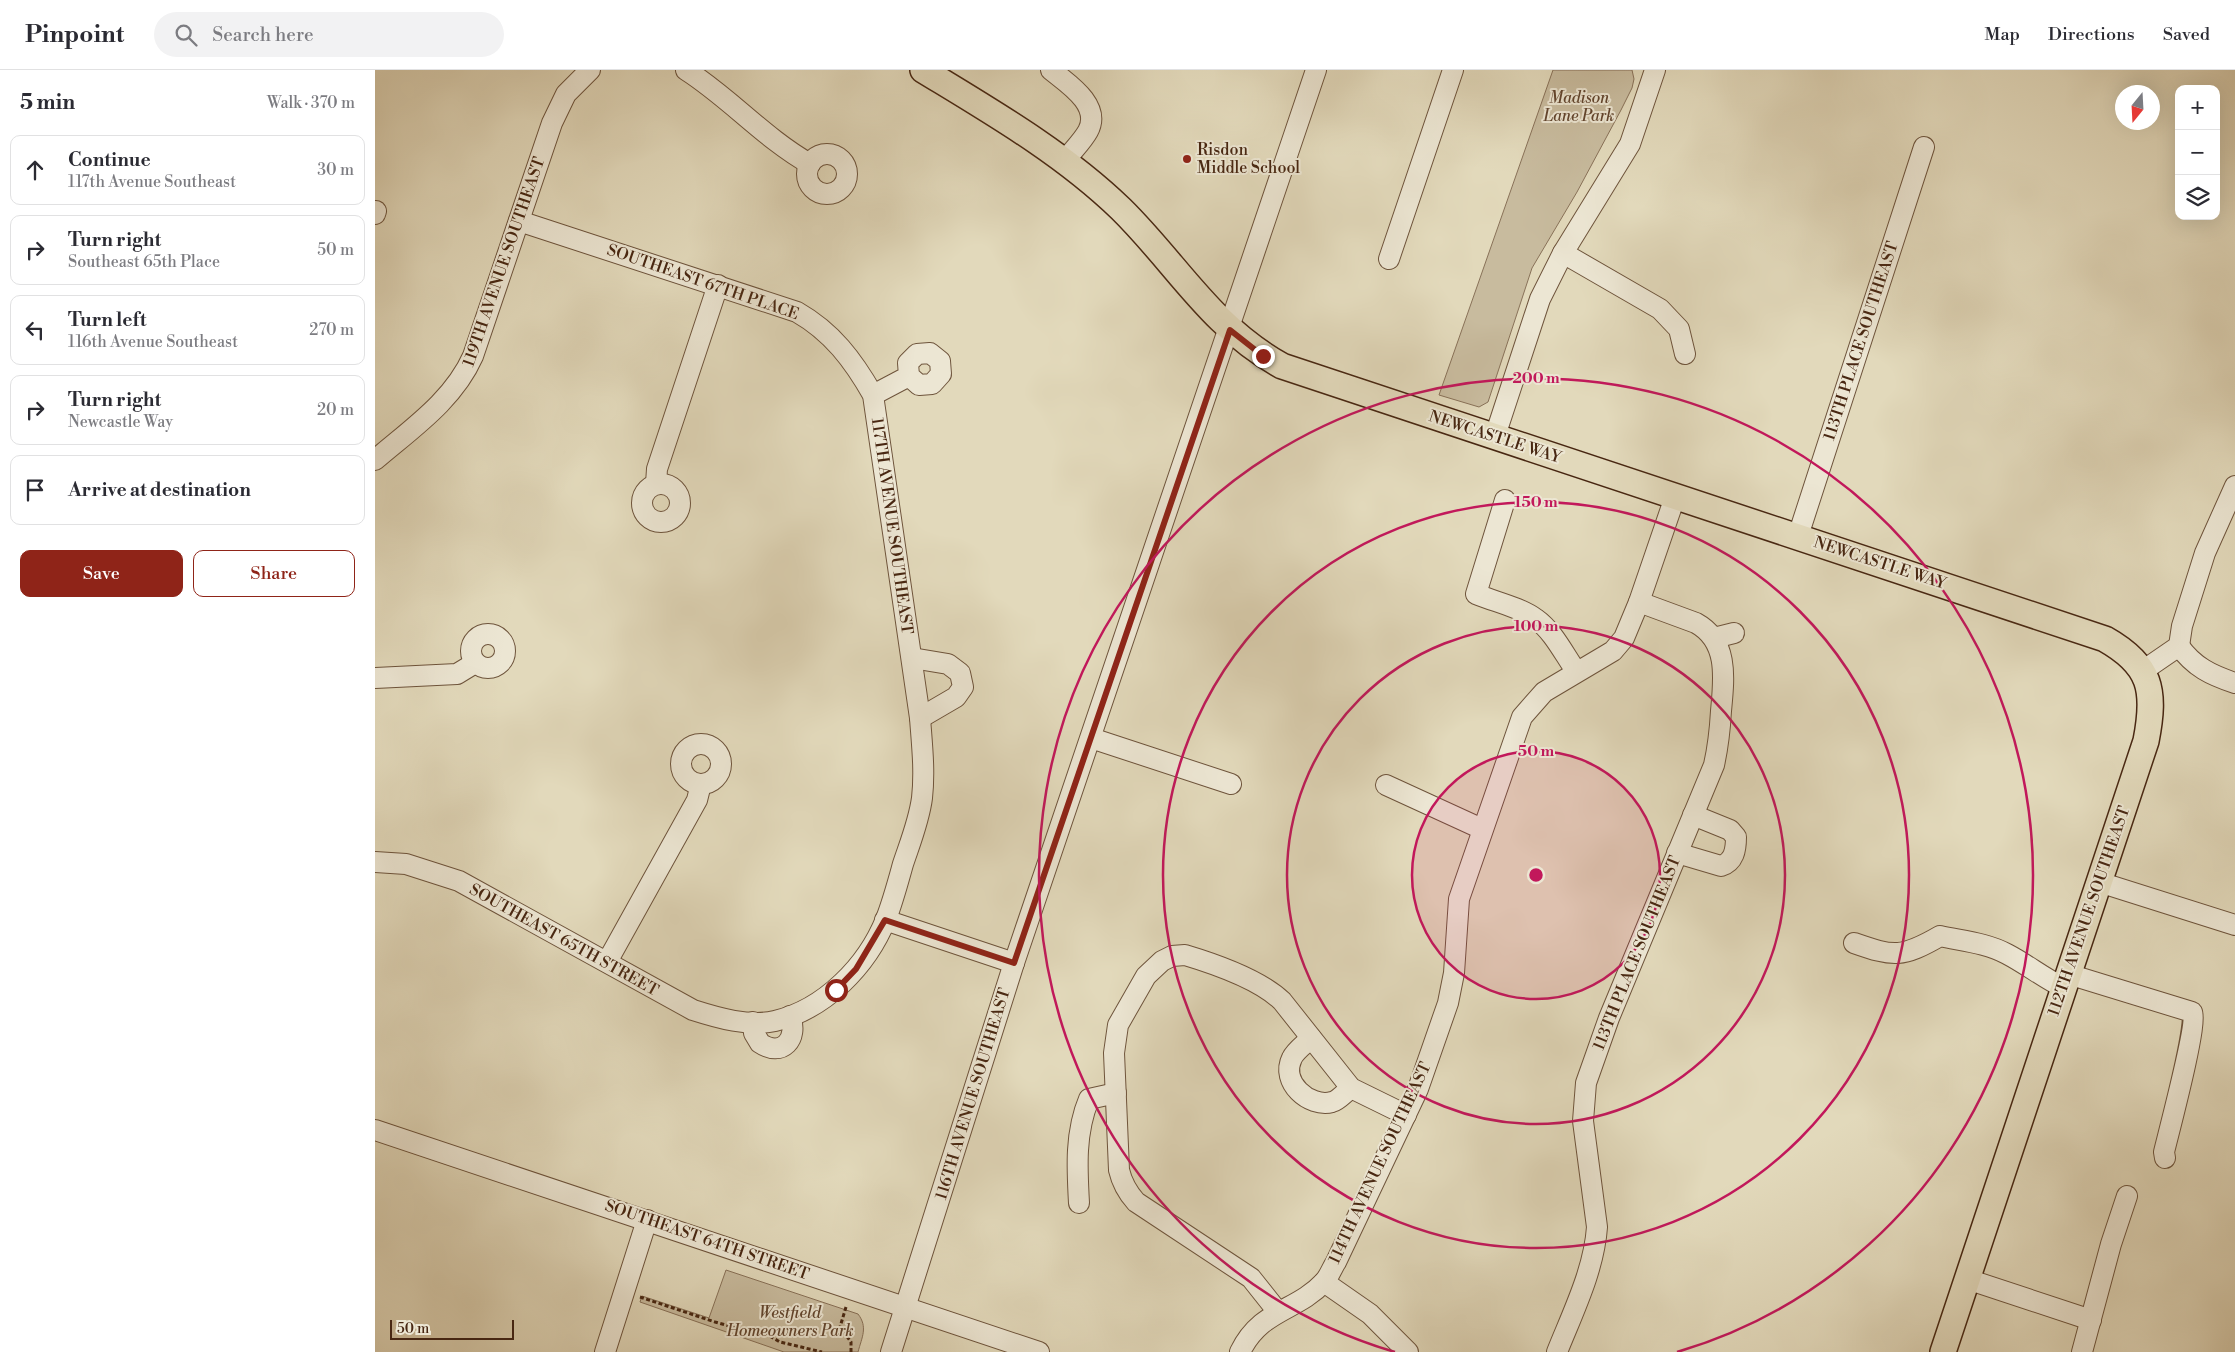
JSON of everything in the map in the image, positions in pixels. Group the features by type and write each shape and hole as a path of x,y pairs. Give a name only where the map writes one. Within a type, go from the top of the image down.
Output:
{"main road":[{"name":"NEWCASTLE WAY","path":"923,70 1024,133 1064,162 1121,209 1230,330 1252,348 1282,366 2105,639 2124,650 2144,670"},
{"name":"112TH AVENUE SOUTHEAST","path":"1943,1352 2146,741 2151,702 2144,670"}],"street":[{"name":"119TH AVENUE SOUTHEAST","path":"375,460 443,401 465,376 558,107 566,94 590,70"},
{"path":"686,70 741,112 783,149 810,164"},
{"path":"1051,70 1084,98 1089,114 1088,131 1064,162"},
{"path":"1389,259 1453,70"},
{"path":"1495,436 1540,299 1563,253 1631,144 1655,70"},
{"name":"116TH AVENUE SOUTHEAST","path":"891,1352 1014,963 1230,330 1310,72"},
{"name":"113TH PLACE SOUTHEAST","path":"1798,536 1924,146"},
{"path":"825,154 838,157 847,168 851,182 837,192 823,194 816,192 808,180 810,164 818,156 825,154"},
{"name":"SOUTHEAST 67TH PLACE","path":"519,221 797,312 814,322 836,341 856,365 873,395"},
{"path":"1563,253 1660,309 1679,329 1685,354"},
{"path":"657,484 657,469 718,285"},
{"path":"873,395 909,376"},
{"name":"117TH AVENUE SOUTHEAST","path":"781,1019 813,1006 836,990 856,969 885,920 922,801 923,753 920,718 873,395"},
{"path":"2144,670 2179,646 2182,626 2205,553 2235,486"},
{"name":"114TH AVENUE SOUTHEAST","path":"1240,1352 1247,1339 1258,1326 1297,1302 1324,1282 1336,1262 1419,1089 1448,1003 1454,973 1459,899 1522,717 1544,692 1576,671 1613,651 1623,638 1639,602 1675,497"},
{"path":"1505,500 1476,594 1537,619 1547,629 1576,671"},
{"name":"113TH PLACE SOUTHEAST","path":"1557,1352 1586,1279 1596,1244 1597,1227 1583,1121 1586,1083 1609,1018 1714,765 1718,748 1728,663 1714,638 1704,627 1639,602"},
{"path":"1714,638 1734,633"},
{"path":"2179,646 2198,667 2209,674 2235,684"},
{"name":"117TH AVENUE SOUTHEAST","path":"912,658 948,664 960,673 963,687 956,697 920,718"},
{"path":"375,678 457,674 475,663"},
{"path":"1091,738 1231,784"},
{"path":"607,962 697,800 701,784"},
{"path":"1386,785 1482,829"},
{"path":"1677,853 1721,866 1728,864 1732,858 1736,838 1730,830 1693,815"},
{"name":"SOUTHEAST 65TH STREET","path":"375,862 406,864 437,872 459,881 693,1010 715,1017 753,1022 781,1019"},
{"path":"2099,882 2235,925"},
{"path":"885,920 1014,963"},
{"path":"1854,943 1884,954 1898,955 1925,945 1940,936 1986,945 2006,953 2041,977 2066,981 2192,1012 2194,1016 2164,1152 2165,1158"},
{"path":"1278,1312 1251,1278 1136,1202 1127,1193 1121,1180 1114,1053 1118,1025 1146,976 1172,956 1185,955 1260,985 1273,992 1282,1001 1351,1088 1407,1115"},
{"path":"753,1022 754,1033 760,1043 770,1048 783,1047 792,1037 793,1024 781,1019"},
{"path":"1311,1038 1292,1057 1289,1069 1291,1079 1300,1093 1313,1102 1334,1102 1351,1088"},
{"path":"1079,1203 1077,1170 1081,1118 1089,1099 1116,1093"},
{"name":"SOUTHEAST 64TH STREET","path":"375,1130 906,1308 1017,1349 1039,1352"},
{"path":"2083,1352 2127,1196"},
{"path":"605,1352 647,1220"},
{"path":"1967,1279 2091,1320"},
{"path":"1324,1282 1370,1314 1408,1352"}],"path":[{"path":"639,1297 715,1322 751,1332 763,1332 780,1342 821,1352"},
{"path":"846,1307 840,1327 851,1342 851,1352"}],"green space":[{"name":"Madison Lane Park","path":"1553,70 1632,70 1634,79 1632,88 1621,110 1577,192 1532,268 1488,402 1479,407 1439,395"},
{"name":"Westfield Homeowners Park","path":"726,1270 858,1314 863,1323 863,1328 858,1352 784,1352 640,1302 642,1296 709,1318"}],"place":[{"name":"Risdon Middle School","path":"1187,159"}],"route":[{"path":"836,990 856,969 874,942 885,920 1014,963 1230,330 1263,356"}]}
